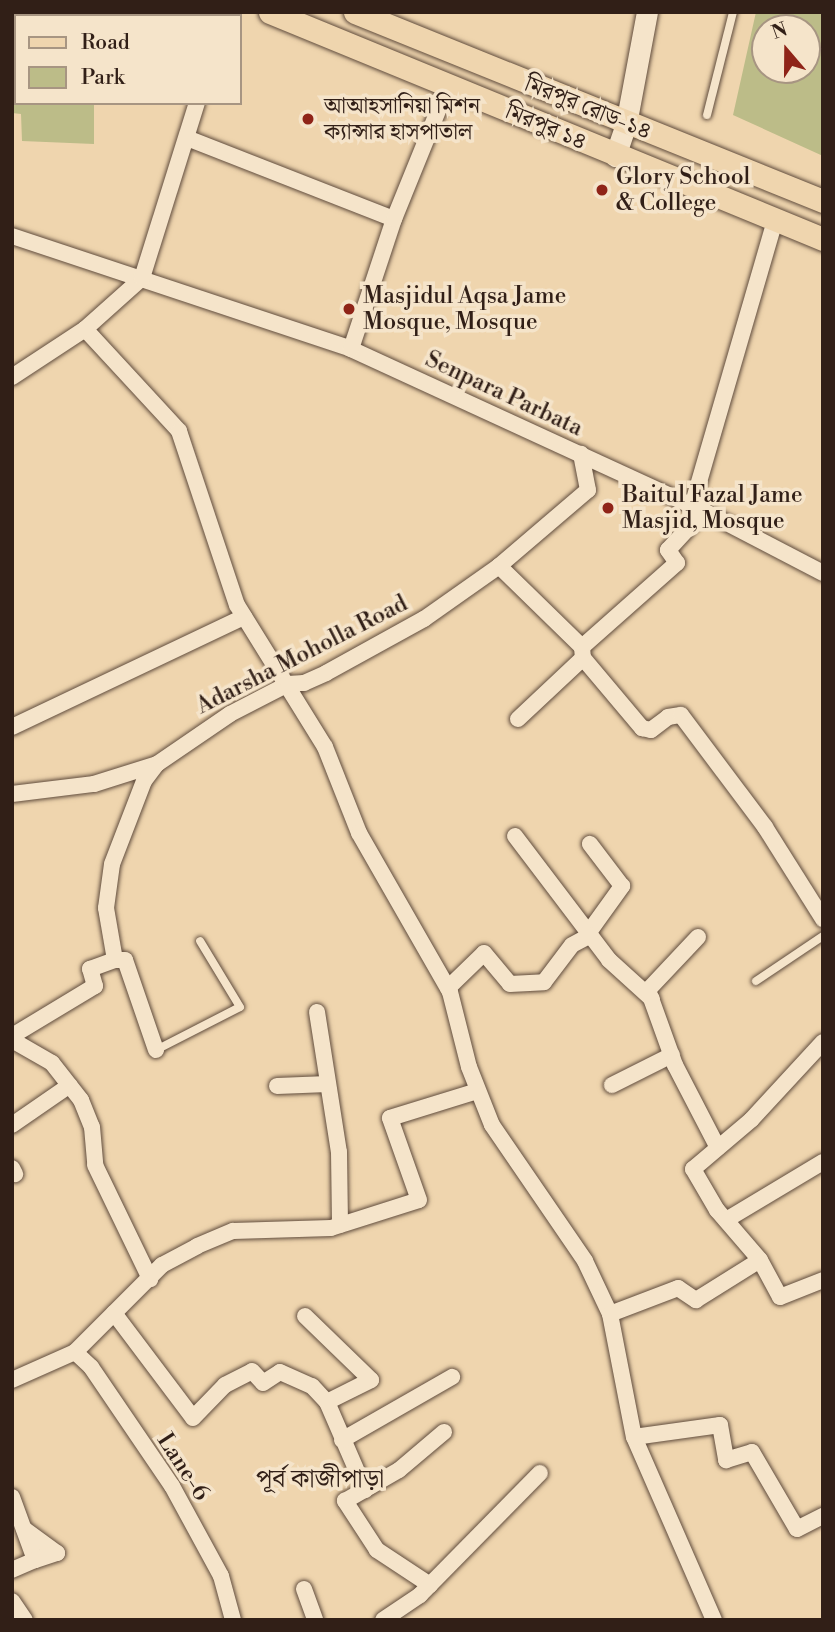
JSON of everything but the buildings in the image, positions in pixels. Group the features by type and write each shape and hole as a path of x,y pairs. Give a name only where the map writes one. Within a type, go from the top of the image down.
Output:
{"main road":[{"name":"মিরপুর ১৪","path":"270,12 615,156 823,239"},
{"name":"মিরপুর রোড-১৪","path":"355,12 626,124 823,201"}],"street":[{"path":"615,156 626,124 647,12"},
{"path":"351,349 394,219 447,86"},
{"path":"12,377 85,329 142,278 196,105"},
{"path":"187,138 394,219"},
{"path":"518,719 583,652 677,564 668,550 698,508 775,220"},
{"name":"Senpara Parbata","path":"12,236 351,349 698,508 823,573"},
{"path":"85,329 179,431 221,565 244,617 289,684 325,747 359,833 401,913 430,953 448,988 477,1091 492,1125 585,1261 610,1314 634,1437 714,1620"},
{"name":"Adarsha Moholla Road","path":"12,794 94,784 157,764 230,714 289,684 315,678 424,619 499,566 588,490 581,454"},
{"path":"499,566 583,652 646,731 677,713 681,715 765,827 823,919"},
{"path":"12,727 244,617"},
{"path":"115,960 107,888 136,800 157,764"},
{"path":"515,836 609,960 652,999"},
{"path":"448,988 484,953 510,984 544,982 572,945 590,933 619,897 622,886 590,844"},
{"path":"698,937 649,988 672,1055 718,1148"},
{"path":"150,1279 95,1165 92,1127 70,1085 52,1063 12,1038 95,986 89,969 115,960 125,960 156,1050"},
{"path":"317,1012 339,1152 340,1225"},
{"path":"823,1042 793,1078 693,1169 726,1220 760,1260 780,1297 823,1280"},
{"path":"612,1085 672,1055"},
{"path":"277,1086 328,1084"},
{"path":"12,1125 70,1085"},
{"path":"12,1380 75,1352 162,1265 233,1231 304,1231 340,1225 421,1198 390,1118 477,1091"},
{"path":"726,1220 823,1162"},
{"path":"610,1314 678,1288 696,1300 760,1260"},
{"path":"114,1313 194,1418 225,1385 252,1371 263,1382 281,1372 312,1386 327,1402 365,1490"},
{"path":"305,1316 371,1380 327,1402"},
{"name":"Lane-6","path":"75,1352 91,1367 172,1486 221,1576 233,1620"},
{"path":"342,1440 452,1377"},
{"path":"634,1437 720,1425 726,1460 752,1452 797,1529 823,1516"},
{"path":"430,1585 371,1541 345,1501 399,1470 444,1432"},
{"path":"383,1620 430,1585 540,1473"},
{"path":"12,1497 35,1560"},
{"path":"12,1521 57,1553 12,1570"},
{"path":"304,1589 315,1620"},
{"path":"12,1601 25,1620"}],"lane":[{"path":"707,115 733,12"},
{"path":"756,981 823,936"},
{"path":"156,1050 240,1007 200,941"}],"green space":[{"path":"756,12 823,12 823,156 733,115 751,34 751,84 821,84 821,14"},
{"path":"14,31 14,105 94,105 94,144 22,141 21,114 12,113"}],"place":[{"name":"আআহসানিয়া মিশন ক্যান্সার হাসপাতাল","path":"308,119"},
{"name":"Glory School & College","path":"602,190"},
{"name":"Masjidul Aqsa Jame Mosque, Mosque","path":"349,309"},
{"name":"Baitul Fazal Jame Masjid, Mosque","path":"608,508"}],"district":[{"name":"পূর্ব কাজীপাড়া","path":"320,1480"}]}
